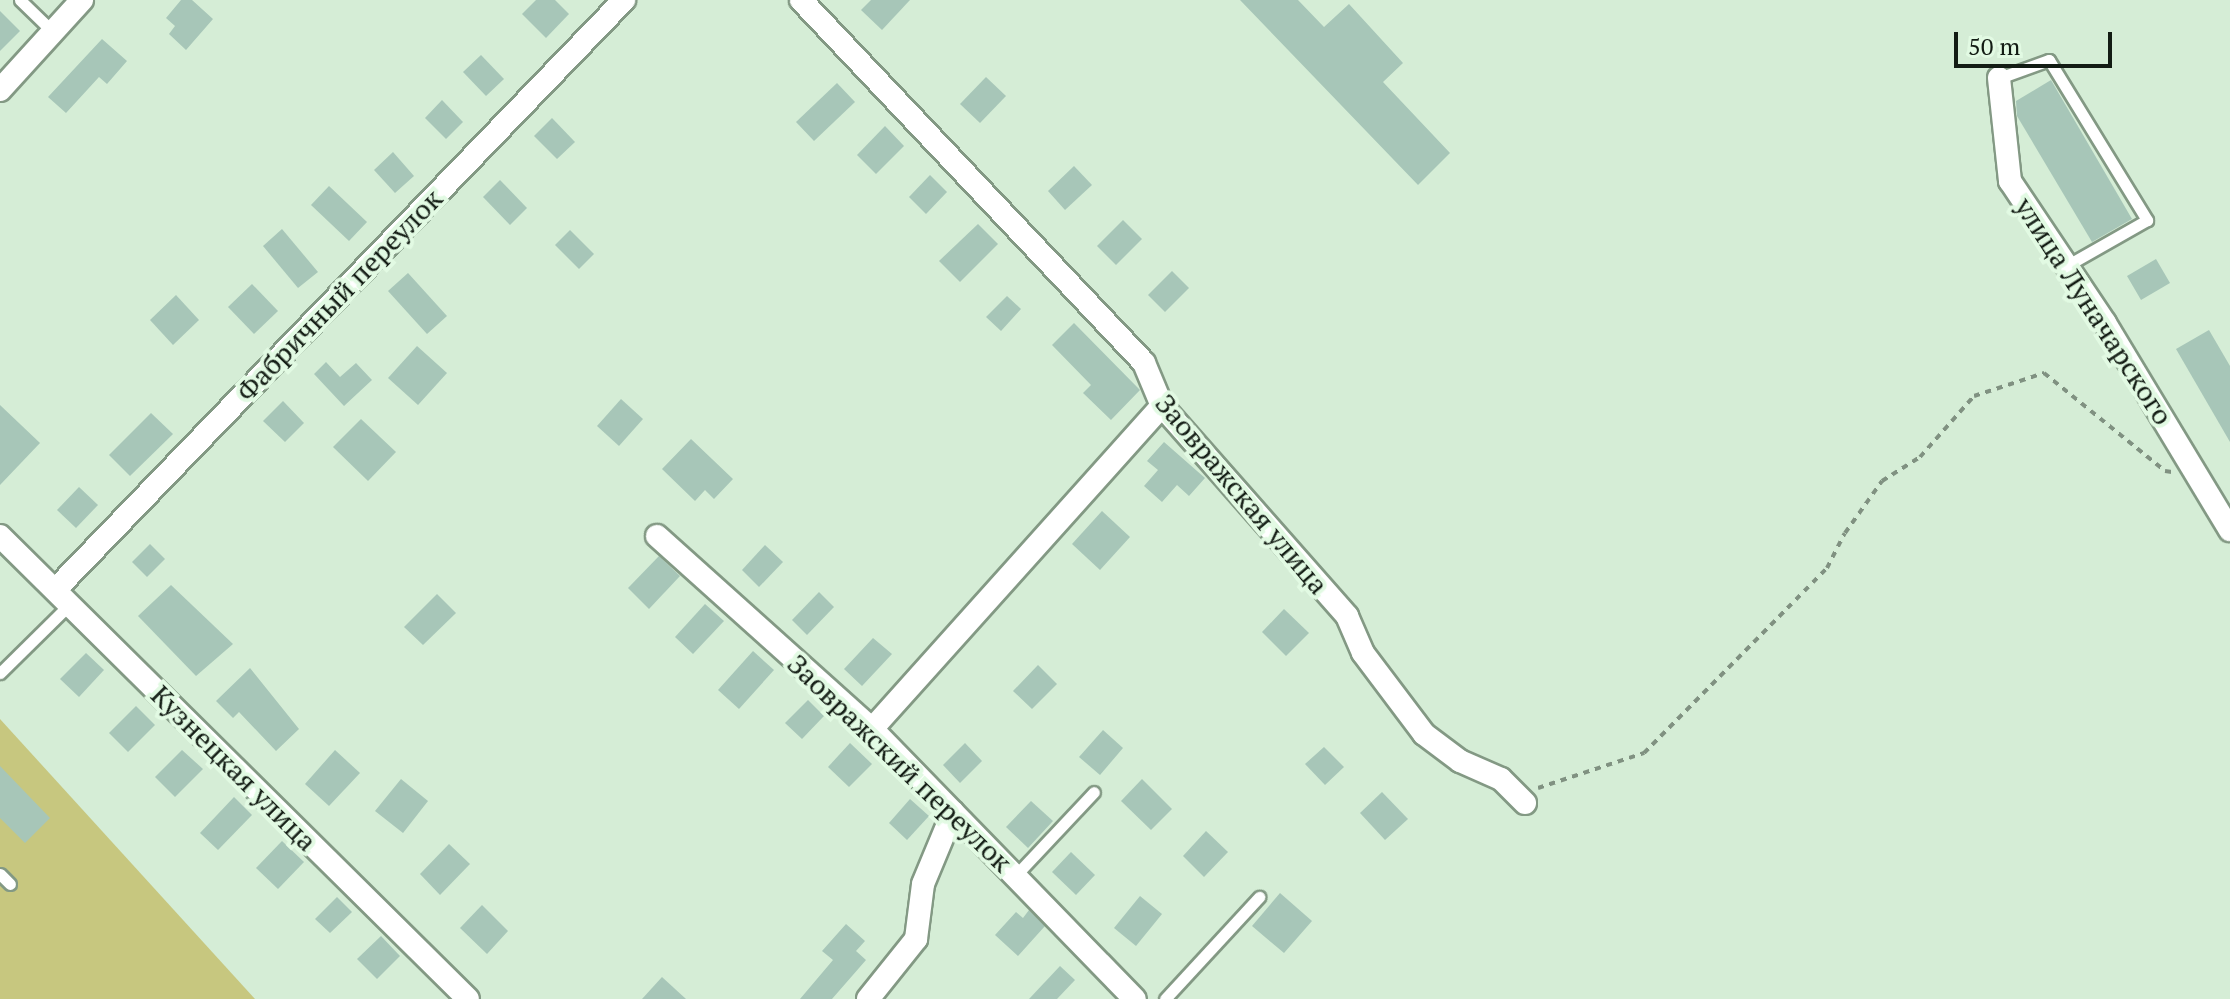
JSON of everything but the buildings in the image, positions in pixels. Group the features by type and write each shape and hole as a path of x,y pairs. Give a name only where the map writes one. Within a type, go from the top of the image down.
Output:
{"street":[{"path":"0,90 82,0"},
{"name":"Фабричный переулок","path":"62,598 624,0"},
{"name":"Заовражская улица","path":"801,0 1144,363 1162,406 1347,616 1363,653 1424,734 1460,761 1501,779 1525,803"},
{"name":"улица Луначарского","path":"1999,78 2010,181 2228,519"},
{"path":"872,729 1162,406"},
{"name":"Кузнецкая улица","path":"0,536 468,999"},
{"name":"Заовражский переулок","path":"657,536 872,729 1135,999"},
{"path":"868,999 916,939 923,884 953,812"}],"lane":[{"path":"20,0 53,32"},
{"path":"1999,78 2049,60 2147,220 2066,266"},
{"path":"0,673 62,598"},
{"path":"1015,876 1094,792"},
{"path":"0,874 10,884"},
{"path":"1165,999 1259,897"}],"path":[{"path":"1525,803 1543,782 1644,753 1827,568 1845,533 1882,481 1920,457 1974,396 2044,373 2165,471 2199,473"}],"shaded area":[{"path":"0,719 255,999 0,999"}]}
